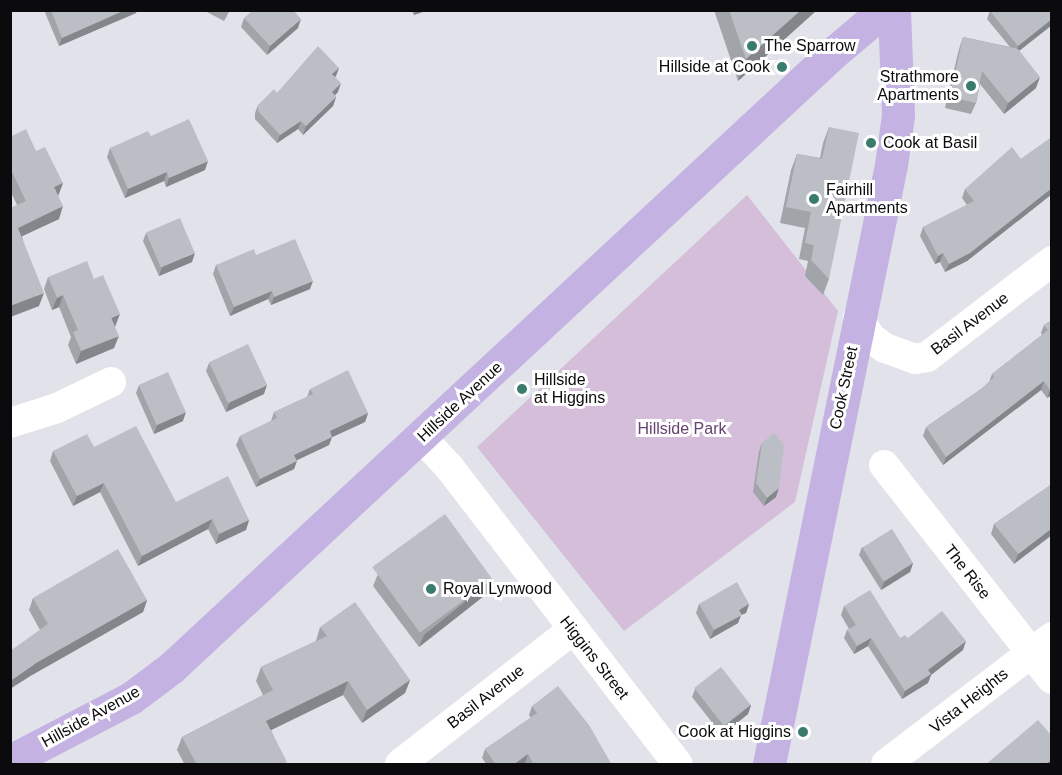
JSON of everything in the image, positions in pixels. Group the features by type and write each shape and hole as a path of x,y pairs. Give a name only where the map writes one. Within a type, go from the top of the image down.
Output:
{"main road":[{"name":"Hillside Avenue","path":"10,761 131,698 171,668 422,438 832,54 884,10"},
{"name":"Cook Street","path":"769,765 898,115 894,10"}],"street":[{"name":"Basil Avenue","path":"858,318 871,338 885,348 915,359 927,357 1052,261"},
{"path":"10,423 57,408 111,382"},
{"name":"Higgins Street","path":"422,438 449,467 678,765"},
{"name":"The Rise","path":"884,465 1042,644 1052,679"},
{"name":"Basil Avenue","path":"400,765 572,630"},
{"name":"Vista Heights","path":"886,765 1042,644"}],"green space":[{"name":"Hillside Park","path":"747,195 838,311 795,502 624,631 477,447"}],"building":[{"path":"51,10 125,10 62,38"},
{"path":"253,10 293,10 301,19 270,46 244,18"},
{"path":"729,10 801,10 746,59"},
{"path":"1052,10 1052,19 1018,46 990,11"},
{"path":"963,37 1018,49 1040,77 1008,103 982,71 976,103 950,97"},
{"path":"318,46 339,68 332,74 341,83 332,92 336,97 306,126 301,121 280,135 258,111 258,105 274,89 277,93"},
{"path":"189,119 208,161 169,178 167,172 128,189 110,148 148,131 151,136"},
{"name":"Fairhill Apartments","path":"829,127 859,133 829,279 811,260 814,245 805,243 811,212 786,207 797,154 822,159"},
{"path":"26,129 36,151 45,147 63,183 54,187 63,206 18,228 44,293 10,306 10,208 26,201 10,168 10,137"},
{"path":"1052,137 1052,188 970,253 949,264 943,253 938,256 923,227 974,201 965,189 1012,147 1021,159"},
{"path":"180,218 195,253 161,267 146,232"},
{"path":"295,239 313,281 274,297 272,291 234,307 216,265 254,249 256,255"},
{"path":"87,261 94,279 103,275 120,314 111,318 119,336 81,351 73,332 78,330 63,295 57,298 48,277"},
{"path":"1052,320 1052,388 1050,390 1044,381 946,457 926,427 981,389 994,377 992,374 1048,330 1044,325"},
{"path":"248,344 267,385 228,403 209,362"},
{"path":"348,370 368,413 330,431 332,437 294,455 297,461 260,479 240,436 277,418 274,412 313,394 310,389"},
{"path":"168,372 186,412 157,425 139,385"},
{"path":"136,426 176,502 228,476 249,520 219,534 212,519 142,556 104,483 77,496 53,451 87,434 94,447"},
{"path":"774,433 784,445 779,488 767,498 756,483 762,443"},
{"path":"1052,484 1052,528 1018,554 994,524"},
{"name":"Royal Lynwood","path":"445,514 493,580 420,632 372,567"},
{"path":"892,529 913,563 884,581 862,548"},
{"path":"118,549 147,600 36,663 10,681 10,651 48,624 33,598"},
{"path":"737,582 749,604 739,610 742,615 714,630 699,604"},
{"path":"870,590 900,638 905,635 908,638 942,611 966,641 928,670 931,674 905,691 871,638 857,646 847,630 856,625 844,606"},
{"path":"355,602 410,680 367,710 348,681 266,721 287,762 281,765 197,765 182,737 273,690 261,667 327,636 320,627"},
{"path":"721,667 751,705 724,726 694,688"},
{"path":"558,686 589,725 612,765 534,765 528,754 513,765 496,765 485,749 537,713 532,706"},
{"path":"1038,720 1052,736 1052,759 1044,765 985,765"}],"place":[{"name":"The Sparrow","path":"752,46"},
{"name":"Hillside at Cook","path":"782,67"},
{"name":"Strathmore Apartments","path":"971,86"},
{"name":"Cook at Basil","path":"871,143"},
{"name":"Fairhill Apartments","path":"814,199"},
{"name":"Hillside at Higgins","path":"522,389"},
{"name":"Royal Lynwood","path":"431,589"},
{"name":"Cook at Higgins","path":"803,732"}]}
